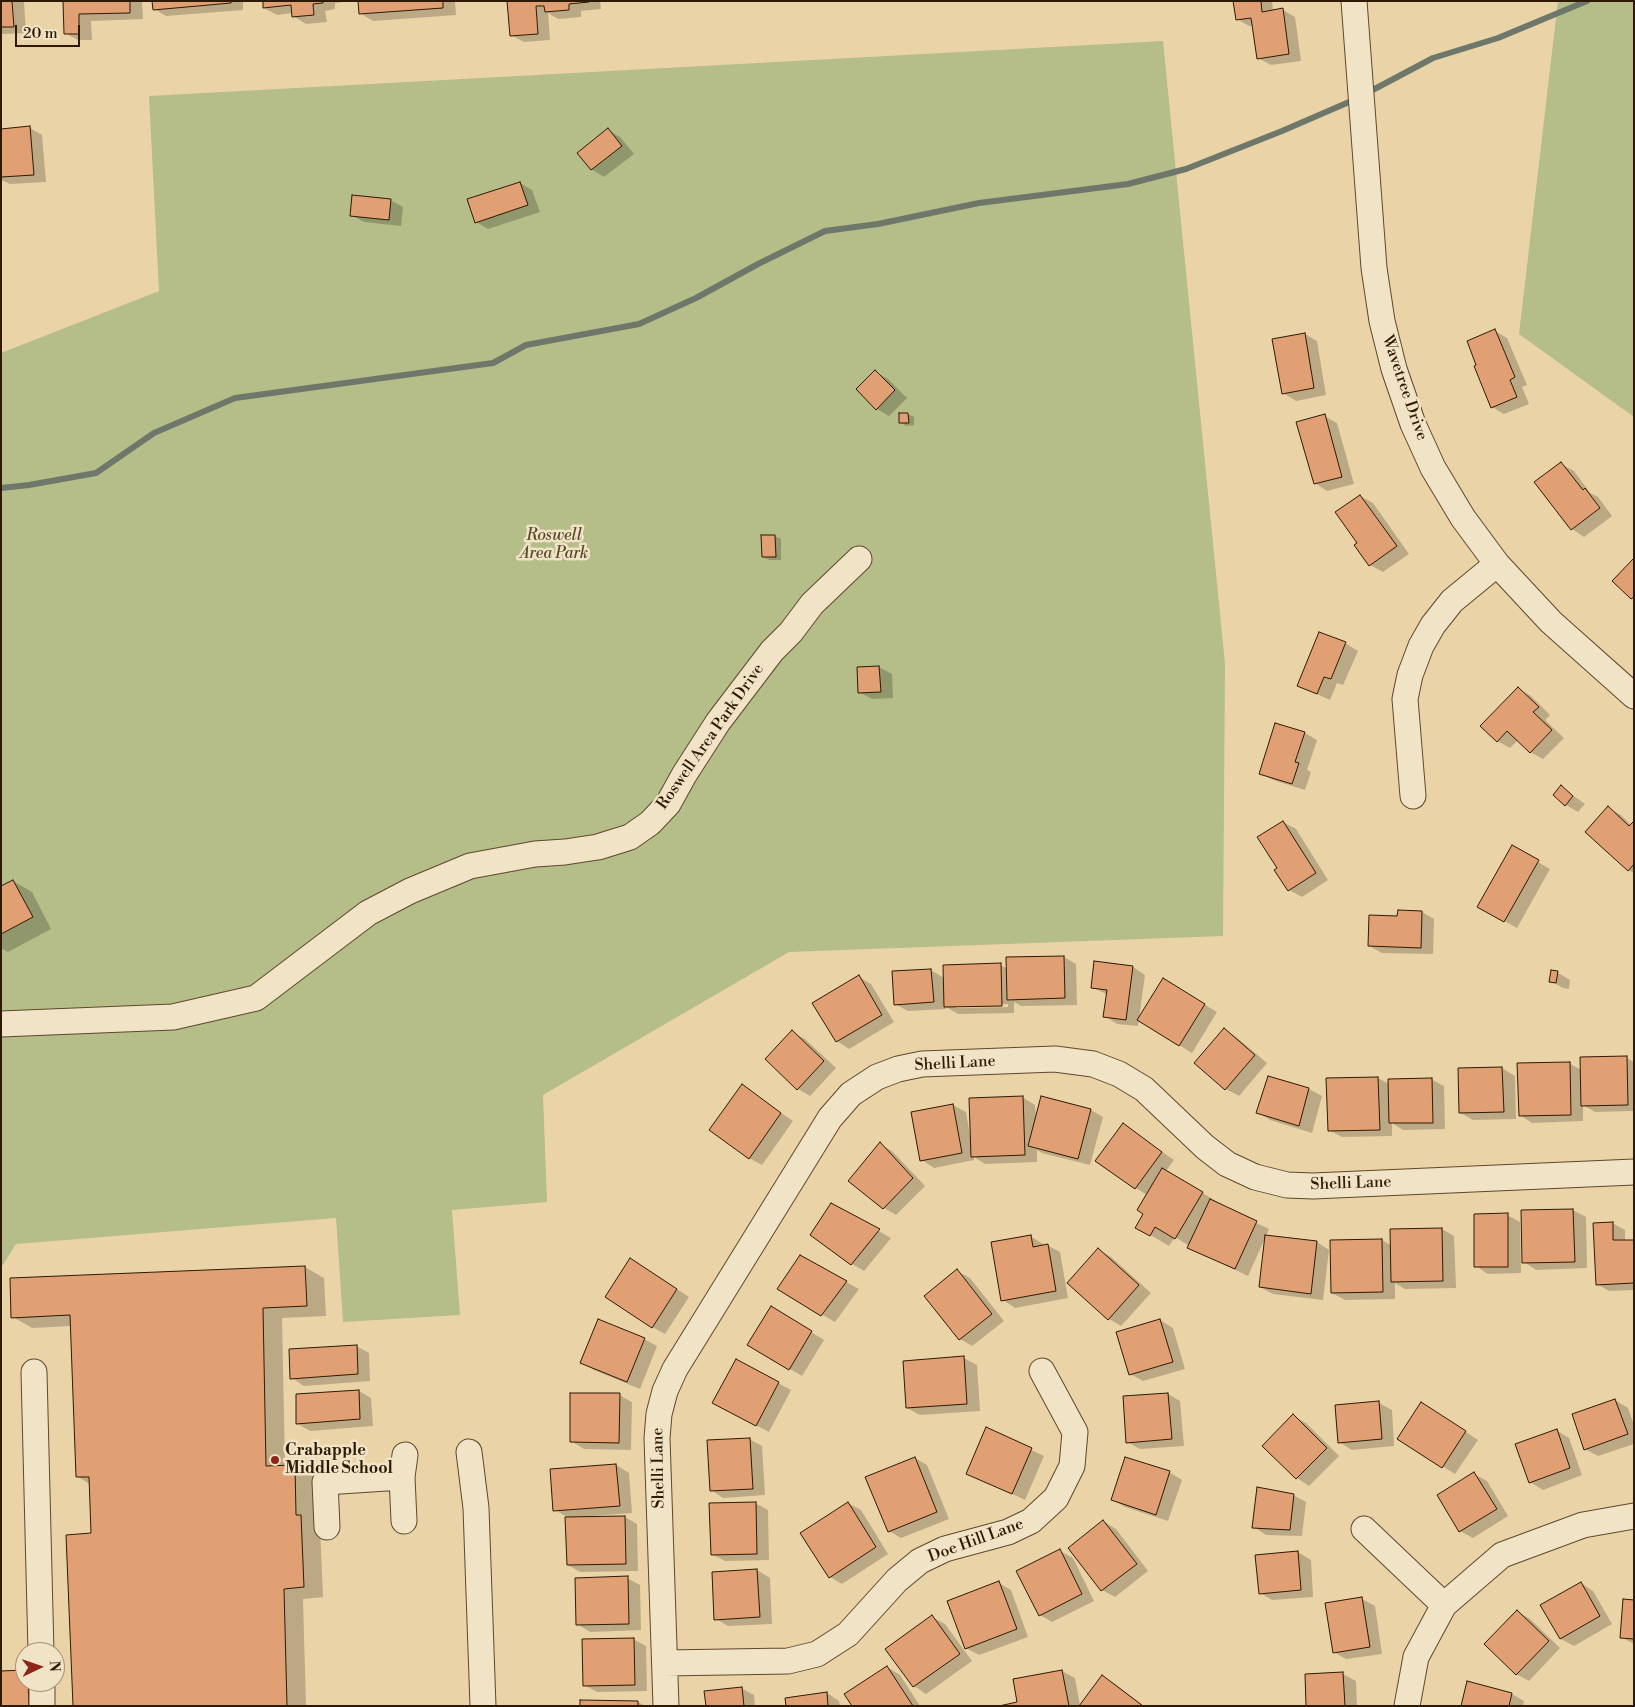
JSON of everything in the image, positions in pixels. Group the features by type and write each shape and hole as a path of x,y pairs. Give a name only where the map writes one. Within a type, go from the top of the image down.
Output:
{"street":[{"name":"Wavetree Drive","path":"1354,1 1374,268 1382,321 1394,369 1413,424 1434,468 1463,518 1496,564 1551,622 1634,696"},
{"name":"Roswell Area Park Drive","path":"1,1024 173,1017 256,998 368,913 470,866 535,854 598,847 630,837 650,823 668,804 718,722 772,651 791,632 812,604 859,559"},
{"path":"1413,796 1405,699 1410,675 1421,646 1438,619 1452,601 1496,564"},
{"name":"Shelli Lane","path":"666,1706 657,1438 659,1414 665,1391 675,1369 830,1118 851,1094 877,1077 898,1069 922,1064 1055,1059 1093,1064 1119,1074 1144,1088 1205,1147 1228,1164 1255,1177 1287,1185 1313,1186 1634,1172"},
{"name":"Doe Hill Lane","path":"665,1663 788,1660 817,1654 848,1634 896,1580 920,1562 945,1550 1008,1532 1031,1521 1056,1498 1072,1466 1075,1432 1042,1370"},
{"path":"34,1372 41,1642"},
{"path":"469,1452 476,1508 483,1706"},
{"path":"327,1527 326,1482 403,1466 404,1520"},
{"path":"1407,1706 1416,1657 1444,1605 1502,1555 1583,1525 1634,1516"},
{"path":"1364,1529 1444,1605"},
{"path":"42,1692 42,1706"}],"green space":[{"path":"1558,1 1634,1 1634,417 1519,334"},
{"name":"Roswell Area Park","path":"1163,41 1225,664 1223,936 789,952 543,1095 547,1202 452,1210 460,1315 343,1322 336,1218 16,1244 1,1268 1,353 159,291 149,96"}],"building":[{"path":"1,1 12,1 14,27 1,27"},
{"path":"63,1 130,1 130,13 79,14 79,34 64,34"},
{"path":"152,1 231,1 231,3 153,10"},
{"path":"263,1 323,1 323,3 313,4 314,15 292,17 291,5 263,8"},
{"path":"358,1 443,1 443,8 359,14"},
{"path":"507,1 589,2 569,4 569,10 545,12 544,6 536,6 538,34 510,36"},
{"path":"1233,1 1261,1 1262,12 1283,8 1289,54 1257,59 1251,18 1236,20"},
{"path":"30,126 34,175 1,177 1,129"},
{"path":"608,128 622,146 591,170 577,153"},
{"path":"520,182 528,205 475,223 467,199"},
{"path":"352,195 391,199 389,220 350,216"},
{"path":"1495,329 1515,377 1510,380 1517,397 1491,408 1474,366 1476,365 1467,341"},
{"path":"1305,333 1314,388 1282,394 1272,339"},
{"path":"875,370 895,390 876,410 856,389"},
{"path":"899,413 908,413 909,423 899,423"},
{"path":"1325,414 1342,477 1314,484 1296,422"},
{"path":"1561,462 1600,508 1571,530 1534,482"},
{"path":"1360,495 1397,546 1369,566 1354,545 1357,543 1335,512"},
{"path":"761,535 775,535 776,557 762,557"},
{"path":"1634,558 1634,597 1631,599 1612,581"},
{"path":"1319,632 1346,642 1331,679 1324,677 1317,694 1297,686"},
{"path":"879,666 881,692 858,693 857,667"},
{"path":"1518,687 1539,707 1533,712 1552,730 1530,753 1507,731 1497,742 1480,726"},
{"path":"1275,723 1305,732 1295,762 1299,763 1292,784 1259,774"},
{"path":"1561,785 1573,796 1565,806 1553,795"},
{"path":"1608,806 1629,826 1634,821 1634,864 1628,871 1585,832"},
{"path":"1283,821 1316,873 1288,891 1274,870 1277,868 1257,837"},
{"path":"1512,845 1539,860 1504,922 1477,907"},
{"path":"13,880 33,917 1,934 1,886"},
{"path":"1398,910 1422,911 1421,948 1368,946 1369,915 1397,916"},
{"path":"1064,956 1065,998 1007,1000 1006,957"},
{"path":"1094,961 1133,966 1126,1020 1103,1017 1107,990 1091,988"},
{"path":"1001,963 1002,1006 944,1007 943,965"},
{"path":"931,969 934,1002 894,1005 892,971"},
{"path":"1551,970 1558,971 1556,983 1549,982"},
{"path":"859,975 882,1015 836,1042 812,1003"},
{"path":"1163,978 1205,1004 1179,1046 1137,1020"},
{"path":"1224,1028 1255,1055 1225,1090 1194,1063"},
{"path":"792,1030 824,1061 797,1090 765,1059"},
{"path":"1627,1056 1628,1105 1581,1106 1580,1057"},
{"path":"1570,1062 1571,1115 1519,1116 1517,1063"},
{"path":"1502,1067 1504,1112 1459,1113 1458,1068"},
{"path":"1268,1076 1309,1088 1299,1126 1256,1113"},
{"path":"1378,1077 1380,1130 1328,1131 1326,1078"},
{"path":"1432,1078 1433,1123 1389,1123 1388,1079"},
{"path":"742,1084 781,1113 749,1159 709,1130"},
{"path":"1023,1096 1025,1155 971,1157 969,1098"},
{"path":"1041,1096 1091,1109 1078,1159 1028,1146"},
{"path":"953,1104 962,1153 920,1161 911,1112"},
{"path":"1123,1123 1162,1152 1135,1189 1095,1161"},
{"path":"880,1142 913,1178 883,1209 848,1181"},
{"path":"1162,1168 1203,1192 1175,1239 1155,1227 1150,1236 1135,1228 1143,1214 1137,1210"},
{"path":"1210,1199 1257,1221 1235,1269 1187,1248"},
{"path":"831,1203 880,1229 851,1265 810,1235"},
{"path":"1573,1209 1575,1262 1522,1263 1521,1210"},
{"path":"1508,1213 1508,1267 1474,1267 1474,1214"},
{"path":"1613,1222 1613,1240 1634,1240 1634,1283 1596,1285 1593,1223"},
{"path":"1442,1228 1443,1281 1391,1282 1390,1229"},
{"path":"1031,1235 1033,1247 1048,1244 1056,1291 1001,1301 991,1242"},
{"path":"1265,1235 1317,1241 1311,1294 1259,1287"},
{"path":"1382,1239 1383,1292 1331,1293 1330,1240"},
{"path":"1098,1248 1139,1285 1108,1320 1067,1283"},
{"path":"800,1255 847,1281 821,1316 777,1289"},
{"path":"630,1258 677,1289 652,1328 605,1297"},
{"path":"305,1266 307,1306 263,1308 266,1466 295,1465 296,1515 301,1515 304,1587 284,1589 287,1706 73,1706 66,1535 91,1533 89,1477 76,1477 70,1315 11,1318 10,1278"},
{"path":"957,1269 992,1314 959,1340 924,1296"},
{"path":"771,1306 812,1331 789,1370 747,1345"},
{"path":"598,1319 645,1338 627,1382 580,1363"},
{"path":"1160,1319 1173,1362 1129,1375 1116,1332"},
{"path":"357,1345 358,1374 290,1379 289,1349"},
{"path":"964,1356 967,1404 906,1408 903,1361"},
{"path":"736,1359 779,1382 756,1426 712,1403"},
{"path":"359,1390 360,1419 296,1424 296,1394"},
{"path":"570,1393 620,1393 619,1443 570,1442"},
{"path":"1168,1393 1172,1439 1126,1443 1123,1396"},
{"path":"1615,1399 1628,1434 1584,1450 1572,1414"},
{"path":"1379,1401 1382,1439 1338,1443 1335,1405"},
{"path":"1421,1402 1466,1431 1442,1468 1397,1439"},
{"path":"1293,1414 1327,1448 1296,1479 1262,1446"},
{"path":"986,1427 1032,1448 1012,1494 966,1474"},
{"path":"1557,1429 1570,1468 1529,1483 1515,1444"},
{"path":"750,1438 753,1489 710,1491 707,1440"},
{"path":"915,1457 937,1512 888,1532 865,1477"},
{"path":"1125,1457 1170,1471 1156,1515 1111,1500"},
{"path":"616,1464 620,1506 553,1511 550,1469"},
{"path":"1474,1472 1497,1509 1459,1532 1437,1495"},
{"path":"1257,1487 1294,1494 1290,1530 1252,1528"},
{"path":"756,1502 757,1554 711,1555 709,1503"},
{"path":"848,1502 876,1547 829,1578 800,1533"},
{"path":"625,1516 626,1564 567,1565 565,1517"},
{"path":"1103,1520 1137,1564 1101,1591 1068,1548"},
{"path":"1060,1549 1082,1594 1039,1616 1016,1571"},
{"path":"1298,1551 1301,1590 1259,1594 1255,1555"},
{"path":"757,1569 760,1617 714,1620 712,1572"},
{"path":"628,1576 629,1624 576,1625 575,1578"},
{"path":"999,1581 1017,1629 965,1649 947,1601"},
{"path":"1581,1582 1600,1616 1560,1639 1540,1605"},
{"path":"1362,1597 1370,1647 1333,1653 1325,1603"},
{"path":"1623,1599 1634,1600 1634,1639 1620,1638"},
{"path":"1517,1610 1549,1641 1516,1675 1484,1644"},
{"path":"932,1615 960,1654 913,1687 885,1649"},
{"path":"634,1638 635,1685 583,1686 582,1639"},
{"path":"887,1666 913,1706 852,1706 844,1694"},
{"path":"15,1670 15,1692 28,1692 29,1706 1,1706 1,1671"},
{"path":"1062,1670 1069,1706 999,1706 1017,1702 1013,1679"},
{"path":"1343,1672 1345,1706 1306,1706 1305,1674"},
{"path":"1102,1675 1143,1706 1079,1706"},
{"path":"1467,1681 1512,1693 1509,1706 1461,1706"},
{"path":"742,1687 744,1706 706,1706 704,1691"},
{"path":"827,1692 828,1706 786,1706 785,1698"},
{"path":"580,1700 638,1701 638,1706 580,1706"}],"waterway":[{"path":"1367,93 1433,58 1498,38 1587,1"},
{"path":"1,488 96,473 154,433 235,398 493,363 526,345 639,324 696,298 758,264 825,231 878,224 979,203 1128,184 1186,169 1356,99"}],"place":[{"name":"Crabapple Middle School","path":"275,1460"}]}
